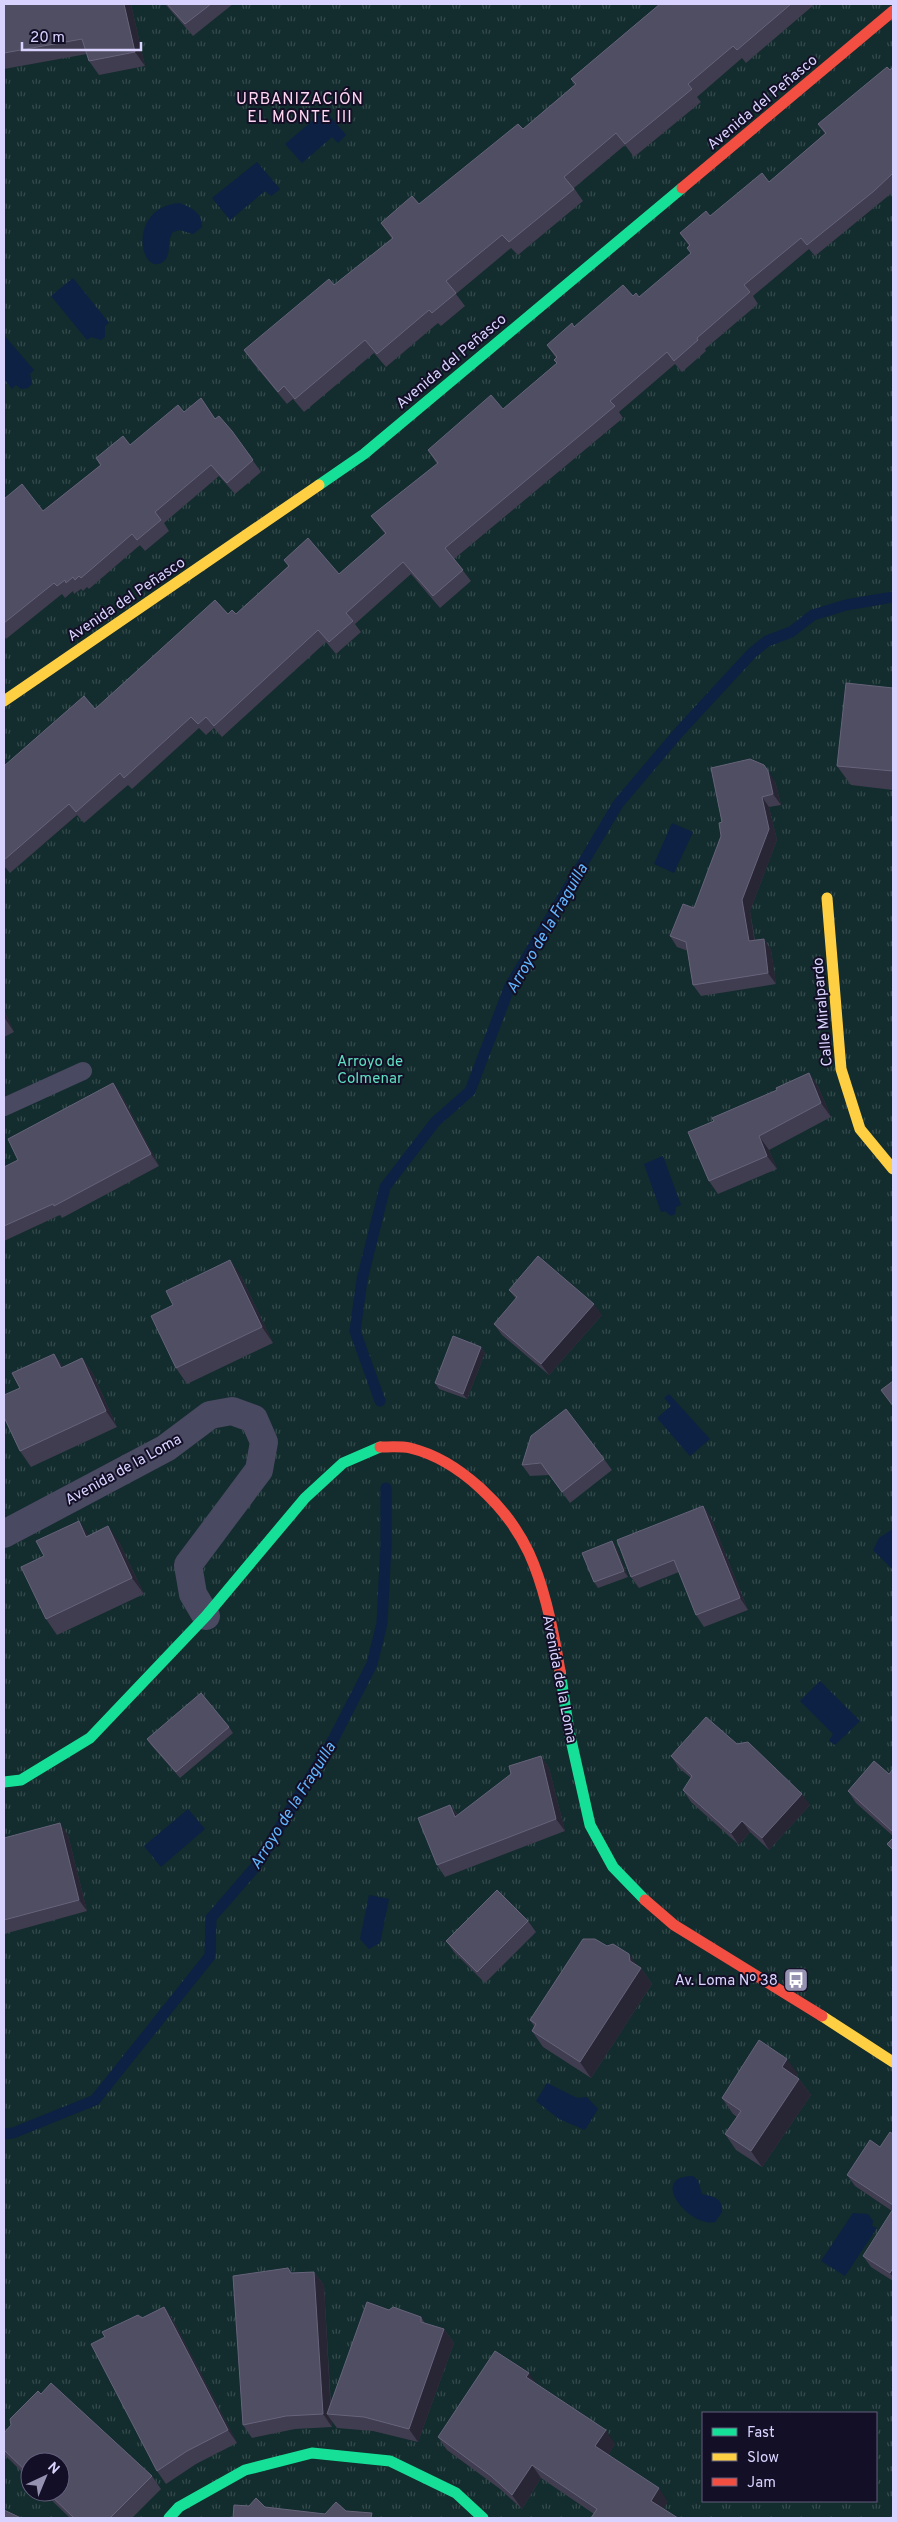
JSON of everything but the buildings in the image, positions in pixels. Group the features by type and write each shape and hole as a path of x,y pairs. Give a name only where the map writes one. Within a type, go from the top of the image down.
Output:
{"street":[{"name":"Avenida del Peñasco","path":"4,702 364,454 893,11"},
{"name":"Calle Miralpardo","path":"828,898 841,1069 860,1129 893,1169"},
{"name":"Avenida de la Loma","path":"4,1534 166,1448 210,1415 232,1411 254,1419 264,1442 259,1470 188,1565 193,1594 206,1616"},
{"name":"Avenida de la Loma","path":"4,1782 21,1780 90,1738 206,1616 305,1498 343,1463 383,1445 409,1448 440,1459 478,1485 503,1512 529,1553 554,1631 569,1731 590,1825 613,1867 643,1900 674,1925 788,1994 893,2062"},
{"path":"170,2518 179,2507 245,2470 312,2453 390,2461 456,2493 483,2518"}],"lane":[{"path":"4,1107 83,1071"}],"green space":[{"name":"Arroyo de Colmenar","path":"4,4 893,4 893,2518 4,2518"}],"water":[{"path":"325,110 346,135 338,143 332,137 302,163 285,144"},
{"path":"257,162 280,189 271,196 265,191 230,220 212,198"},
{"path":"179,203 188,206 198,214 201,218 202,227 193,234 180,230 173,232 169,251 164,261 156,264 149,261 144,252 144,229 151,217 162,208"},
{"path":"73,278 109,323 105,326 105,337 101,340 91,337 87,340 51,296"},
{"path":"4,335 34,370 30,374 32,384 28,388 21,389 16,385 12,389 4,379"},
{"path":"672,823 693,832 674,873 654,864"},
{"path":"663,1156 681,1205 676,1207 675,1214 671,1216 665,1211 661,1212 644,1164"},
{"path":"669,1394 710,1439 690,1456 657,1418 671,1406 664,1398"},
{"path":"893,1529 893,1570 873,1550 879,1538"},
{"path":"820,1681 860,1721 835,1745 829,1741 833,1734 800,1701"},
{"path":"188,1809 205,1829 161,1867 144,1846"},
{"path":"369,1895 389,1899 380,1943 369,1949 360,1939"},
{"path":"547,2083 577,2098 587,2097 598,2109 585,2130 559,2119 536,2101"},
{"path":"693,2176 698,2180 702,2194 714,2197 721,2204 722,2212 715,2222 705,2222 695,2217 677,2201 673,2192 674,2184 680,2178"},
{"path":"853,2213 868,2214 873,2221 872,2226 877,2228 845,2276 821,2261"}],"waterway":[{"name":"Arroyo de la Fraguilla","path":"380,1401 355,1331 362,1280 385,1187 435,1122 470,1091 510,986 618,804 679,732 752,653 767,641 791,632 813,615 846,605 893,597"},
{"name":"Arroyo de la Fraguilla","path":"4,2134 13,2133 95,2100 210,1956 211,1918 256,1866 334,1738 372,1664 382,1623 386,1545 386,1488"}],"traffic: fast":[{"path":"319,485 364,454 682,188"},
{"path":"4,1782 21,1780 90,1738 206,1616 305,1498 343,1463 380,1447"},
{"path":"560,1671 569,1731 590,1825 613,1867 645,1900"},
{"path":"169,2518 179,2507 245,2470 312,2453 390,2461 456,2493 483,2518"}],"traffic: slow":[{"path":"4,701 319,485"},
{"path":"827,898 841,1069 860,1129 893,1169"},
{"path":"822,2016 893,2062"}],"traffic: jam":[{"path":"682,188 893,11"},
{"path":"380,1447 410,1448 429,1454 447,1463 480,1488 509,1519 529,1553 540,1581 552,1626 560,1671"},
{"path":"645,1900 674,1925 822,2016"}],"place":[{"name":"Av. Loma Nº 38","path":"796,1980"}],"district":[{"name":"URBANIZACIÓN EL MONTE III","path":"300,107"}]}
